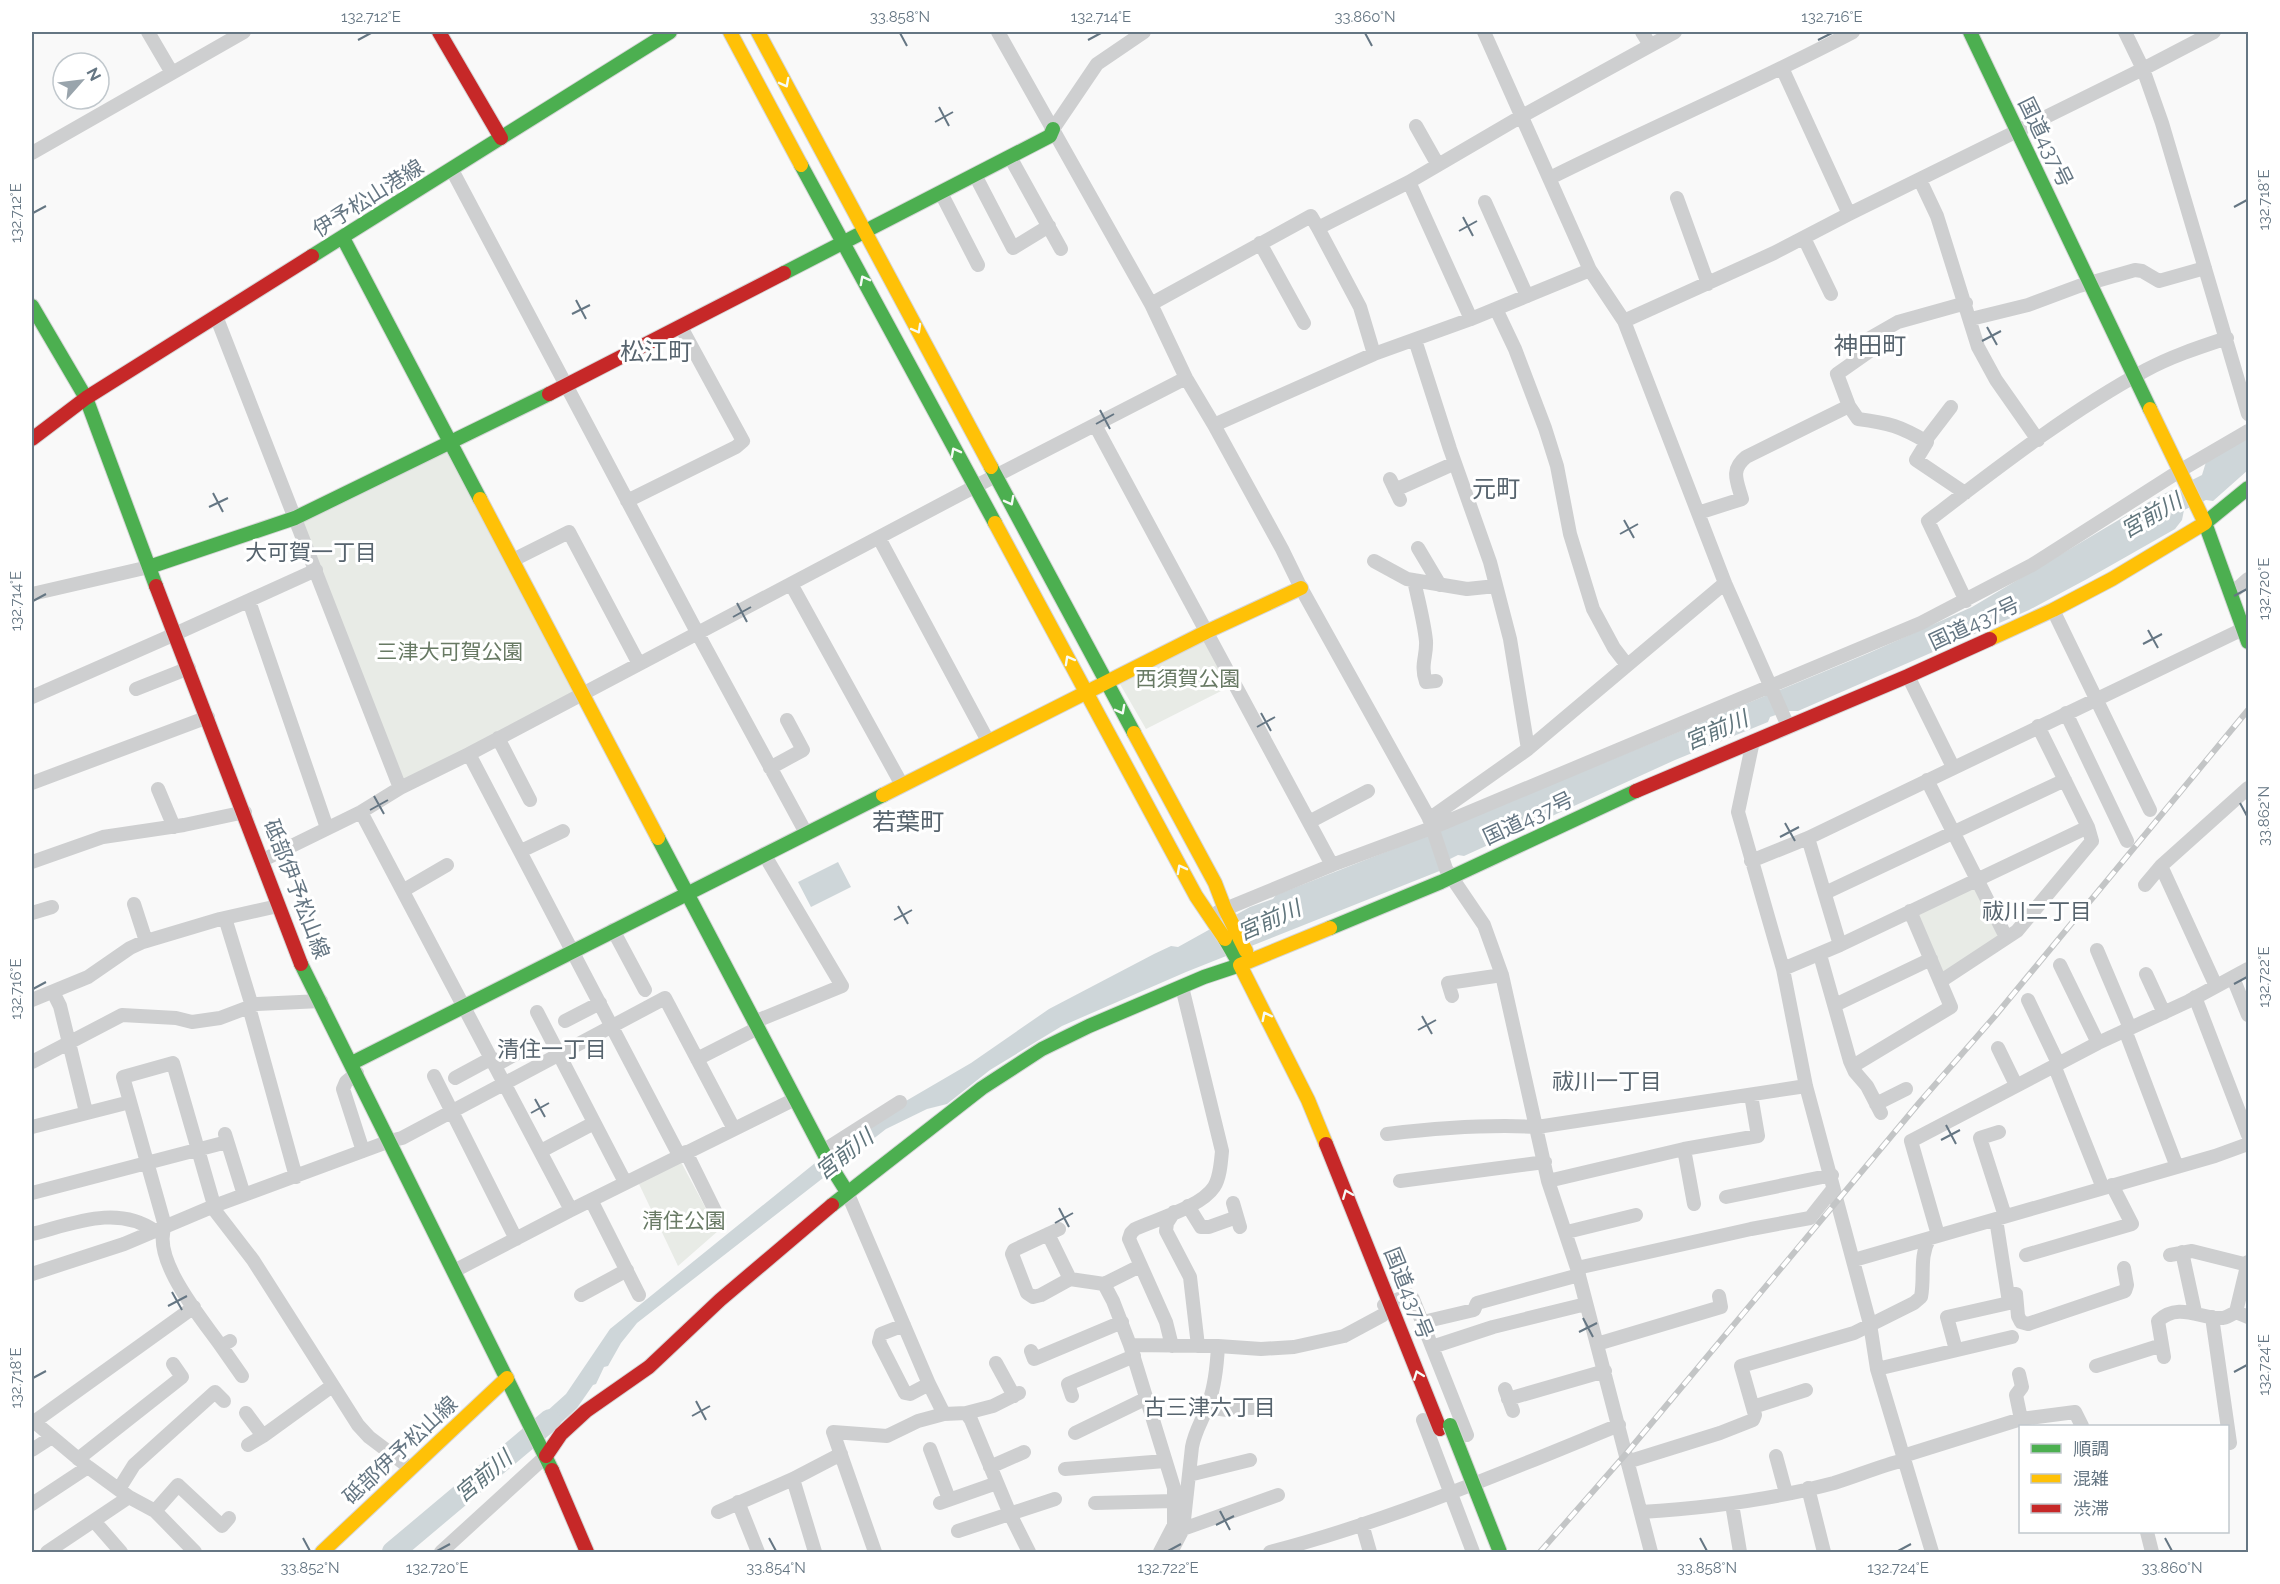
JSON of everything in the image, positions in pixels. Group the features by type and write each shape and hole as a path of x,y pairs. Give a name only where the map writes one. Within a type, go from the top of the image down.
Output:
{"main road":[{"path":"438,32 501,138"},
{"name":"伊予松山港線","path":"32,439 86,398 670,32"},
{"path":"730,32 1196,896 1244,960"},
{"path":"758,32 1215,883 1244,960"},
{"name":"国道437号","path":"1488,1552 1445,1427 1395,1299 1244,960 1752,741 1786,722 1908,676 2053,610 2112,579 2203,519 1970,32"},
{"path":"149,567 295,518 452,442 845,243 1050,136 1053,129"},
{"path":"343,238 452,442 686,893 823,1152 847,1192"},
{"name":"砥部伊予松山線","path":"32,306 86,398 245,812 294,949 529,1423 587,1552"},
{"name":"伊予松山港線","path":"32,421 86,398"},
{"path":"2248,488 2203,519 2248,642"},
{"path":"354,1068 464,1005 1206,632 1301,588"},
{"path":"542,1450 586,1411 649,1367 720,1300 847,1192 982,1088 1042,1050 1089,1026 1244,960"},
{"name":"砥部伊予松山線","path":"322,1552 507,1378"},
{"name":"国道437号","path":"1445,1427 1500,1552"}],"street":[{"path":"148,32 172,73"},
{"path":"32,153 244,32"},
{"path":"998,32 1151,304 1185,378 1214,425 1434,828 1449,872 1484,925 1502,975 1548,1181 1567,1232 1578,1271 1651,1552"},
{"path":"1053,129 1097,64 1144,32"},
{"path":"1484,32 1590,270 1624,321 1725,583 1786,722"},
{"path":"1642,32 1650,45"},
{"path":"1318,228 1409,182 1522,116 1675,32"},
{"path":"1550,178 1661,123 1782,68 1838,35 1853,32"},
{"path":"2125,32 2143,69 2163,123 2248,414"},
{"path":"1624,321 1804,238 2214,32"},
{"path":"1782,68 1849,214"},
{"path":"1416,126 1438,165"},
{"path":"1010,157 1061,249"},
{"path":"452,170 806,833"},
{"path":"975,175 1013,248 1049,226"},
{"path":"1920,180 1937,216 1978,347 1995,380 2038,440"},
{"path":"1409,182 1471,320"},
{"path":"941,193 978,265"},
{"path":"1677,198 1708,284"},
{"path":"1485,202 1527,296"},
{"path":"1151,304 1311,216 1360,307 1374,354"},
{"path":"1804,238 1830,294"},
{"path":"1260,243 1304,323"},
{"path":"1971,319 2028,305 2135,270 2142,271 2159,281 2205,268"},
{"path":"1214,425 1374,354 1471,320 1590,270"},
{"path":"1271,296 1284,290"},
{"path":"1925,441 1904,428 1888,423 1858,419 1849,406 1837,374 1874,348 1870,338 1898,322 1966,303"},
{"path":"1496,309 1515,349 1545,428 1557,466 1570,534 1593,609 1614,648 1627,665"},
{"path":"216,316 400,788"},
{"path":"627,501 736,447 743,441 681,327"},
{"path":"1966,600 1928,521 2069,418 2135,377 2185,352 2227,338"},
{"path":"1415,340 1481,534 1496,586 1510,639 1528,750"},
{"path":"263,860 361,812 400,788 469,754 1185,378"},
{"path":"1698,513 1742,499 1735,469 1746,457 1849,406"},
{"path":"1951,408 1925,441 1927,442 1916,460 1965,493"},
{"path":"1095,425 1332,865"},
{"path":"1211,917 1332,865 1434,828 1921,623 2032,565 2248,431"},
{"path":"1395,490 1455,463"},
{"path":"513,560 569,532 639,664"},
{"path":"879,538 988,741"},
{"path":"1418,548 1440,585"},
{"path":"1374,561 1407,579 1467,589 1496,586"},
{"path":"32,594 149,567"},
{"path":"32,697 316,570"},
{"path":"2231,594 2248,579"},
{"path":"1414,580 1426,643 1423,654 1424,676 1426,682 1436,681"},
{"path":"1434,828 1725,583"},
{"path":"791,584 902,785"},
{"path":"249,601 327,828"},
{"path":"2053,610 2150,810"},
{"path":"1751,861 1808,838 2243,629"},
{"path":"136,689 189,668"},
{"path":"1908,676 1953,767"},
{"path":"2066,713 2127,841"},
{"path":"32,783 208,717"},
{"path":"770,768 803,750 794,725"},
{"path":"1941,981 2017,931 2092,841 2088,827 2038,726"},
{"path":"498,738 530,800"},
{"path":"1752,741 1738,812 1783,969 1806,1086 1854,1260 1870,1324 1877,1369 1932,1552"},
{"path":"469,754 612,1026 720,1221"},
{"path":"1927,780 2006,937"},
{"path":"1825,893 2065,780"},
{"path":"2145,885 2161,866 2248,788"},
{"path":"158,789 174,826"},
{"path":"1309,822 1368,791"},
{"path":"32,862 103,837 245,812"},
{"path":"361,812 506,1082 571,1210"},
{"path":"1783,969 1820,955 2088,827"},
{"path":"521,851 563,831"},
{"path":"1808,838 1840,945"},
{"path":"697,1059 756,1025 842,986 764,854"},
{"path":"404,890 447,865"},
{"path":"2161,866 2217,986"},
{"path":"134,903 146,941"},
{"path":"32,1000 88,977 130,948 146,941 225,918 278,906"},
{"path":"32,913 52,907"},
{"path":"1853,1066 1951,1007 1910,911"},
{"path":"225,918 296,1177"},
{"path":"614,930 645,990"},
{"path":"2097,950 2177,1167"},
{"path":"1820,955 1853,1066 1878,1109 1906,1089"},
{"path":"1835,1005 1931,959"},
{"path":"2060,965 2098,1043"},
{"path":"1934,1237 1911,1141 2056,1064 2164,1013 2248,969"},
{"path":"2146,974 2164,1013"},
{"path":"1452,996 1448,983 1502,975"},
{"path":"2233,978 2248,1015"},
{"path":"1172,1346 1166,1322 1130,1246 1129,1239 1135,1229 1188,1206 1206,1196 1215,1186 1222,1151 1182,987"},
{"path":"53,992 60,1006 86,1113"},
{"path":"2195,997 2248,1135"},
{"path":"32,1274 124,1244 214,1206 402,1138 665,998 734,1129"},
{"path":"2026,1255 2132,1224 2108,1186 2028,1000"},
{"path":"32,1062 122,1015 176,1018 192,1022 219,1018 272,1002 321,1001"},
{"path":"565,1021 600,1003"},
{"path":"537,1012 625,1182"},
{"path":"455,1077 532,1046"},
{"path":"1998,1048 2016,1085"},
{"path":"242,1376 225,1343 194,1307 166,1259 147,1164 123,1077 173,1063 214,1206 253,1260 358,1425 369,1437 410,1468"},
{"path":"354,1068 343,1089 363,1151"},
{"path":"434,1076 516,1239"},
{"path":"1387,1134 1459,1126 1537,1127 1806,1086"},
{"path":"1548,1181 1684,1149 1758,1136 1751,1095"},
{"path":"454,1271 625,1182 795,1099"},
{"path":"32,1127 130,1102"},
{"path":"823,1152 900,1102"},
{"path":"541,1151 594,1123"},
{"path":"1999,1132 1980,1138 2001,1218 2018,1316 2021,1322 2028,1324 2125,1291 2127,1285 2124,1268"},
{"path":"32,1193 198,1150 226,1138 244,1196"},
{"path":"1854,1260 2177,1167 2248,1144"},
{"path":"1684,1149 1694,1204"},
{"path":"1400,1181 1545,1162"},
{"path":"1423,1322 1474,1310 1477,1303 1578,1271 1751,1229 1810,1218 1832,1182"},
{"path":"1726,1197 1832,1182"},
{"path":"847,1192 944,1414"},
{"path":"591,1200 639,1295"},
{"path":"1188,1206 1201,1227 1209,1227 1239,1222 1233,1203"},
{"path":"1174,1212 1167,1223 1166,1231 1190,1277 1198,1346"},
{"path":"1567,1232 1636,1215"},
{"path":"32,1234 112,1216 160,1228"},
{"path":"1070,1279 1054,1232 1014,1250 1012,1254 1027,1293 1033,1297 1070,1279 1104,1284 1140,1266"},
{"path":"1627,1462 1747,1424 1753,1420 1755,1415 1741,1366 1854,1333 1914,1303 1921,1297 1923,1250 1934,1237"},
{"path":"2105,1368 2163,1351 2158,1321 2163,1316 2171,1313 2195,1312 2225,1318 2242,1314 2248,1263 2192,1251 2176,1254 2195,1312"},
{"path":"581,1295 627,1270"},
{"path":"1104,1284 1122,1322 1132,1351 1174,1488 1174,1525 1160,1552"},
{"path":"1956,1350 1947,1317 2009,1303 2016,1294"},
{"path":"1473,1552 1381,1310 1382,1305 1409,1295 1423,1322 1513,1552"},
{"path":"1597,1344 1721,1307 1719,1296"},
{"path":"1432,1347 1493,1327 1586,1304"},
{"path":"194,1307 33,1421 83,1463 155,1512 195,1552"},
{"path":"1072,1396 1068,1384 1132,1351 1172,1346 1262,1349 1294,1347 1344,1336 1383,1315"},
{"path":"2212,1317 2227,1425"},
{"path":"1031,1351 1034,1359 1122,1322"},
{"path":"904,1325 881,1334 879,1342 904,1393 910,1394 929,1384"},
{"path":"1877,1369 2012,1337"},
{"path":"1171,1552 1183,1529 1194,1436 1207,1407 1216,1372 1218,1346"},
{"path":"875,1552 833,1432 887,1436 918,1421 993,1406 1017,1395 996,1362"},
{"path":"32,1504 182,1377 173,1364"},
{"path":"1508,1400 1605,1371"},
{"path":"2019,1374 2022,1387 2016,1395 2021,1419"},
{"path":"248,1445 333,1386"},
{"path":"1753,1407 1806,1390"},
{"path":"47,1552 94,1521 124,1493 134,1465 216,1393"},
{"path":"1075,1433 1147,1398"},
{"path":"1207,1407 1227,1410 1234,1407 1252,1408"},
{"path":"1641,1512 1732,1504 1834,1483 2021,1419 2074,1412 2081,1425"},
{"path":"246,1413 263,1436"},
{"path":"966,1413 1029,1552"},
{"path":"1270,1552 1307,1548 1362,1524 1485,1481 1619,1425"},
{"path":"2229,1436 2230,1443"},
{"path":"32,1450 52,1437"},
{"path":"930,1449 945,1501 997,1483"},
{"path":"441,1552 542,1450"},
{"path":"990,1467 1024,1452"},
{"path":"718,1512 841,1454"},
{"path":"1776,1456 1786,1493"},
{"path":"1189,1475 1250,1460"},
{"path":"1065,1469 1164,1461"},
{"path":"792,1479 815,1552"},
{"path":"155,1512 178,1485 222,1526 229,1518"},
{"path":"1808,1488 1824,1552"},
{"path":"1183,1529 1278,1495"},
{"path":"958,1532 1055,1499"},
{"path":"1095,1503 1174,1501"},
{"path":"738,1503 758,1552"},
{"path":"1732,1504 1740,1552"},
{"path":"94,1521 122,1552"},
{"path":"1362,1524 1370,1552"},
{"path":"2147,1533 2152,1552"}],"green space":[{"name":"三津大可賀公園","path":"449,447 576,691 402,783 299,519"},
{"name":"西須賀公園","path":"1206,638 1231,686 1146,729 1120,684"},
{"path":"1976,884 2002,936 1942,976 1915,912"},
{"name":"清住公園","path":"681,1162 718,1231 678,1266 639,1184"}],"water":[{"name":"宮前川","path":"2248,434 2248,470 2213,501 2206,500 2184,510 2182,520 2175,529 2029,610 1798,711 1787,711 1770,717 1768,722 1675,760 1464,856 1458,855 1444,862 1442,870 1186,972 1062,1026 990,1070 947,1104 927,1109 886,1129 637,1323 577,1408 545,1437 536,1421 566,1394 610,1329 836,1146 875,1119 971,1063 1049,1009 1154,954 1171,946 1178,947 1250,907 1273,899 1276,895 1434,833 1869,653 1972,607 2154,499 2202,475 2206,462"},
{"path":"838,862 851,887 811,907 798,882"}],"waterway":[{"name":"宮前川","path":"393,1552 550,1420"}],"railway":[{"path":"1540,1552 1625,1455 1919,1103 1995,1016 2248,710"}],"traffic: fast":[{"path":"312,256 670,32"},
{"path":"1970,32 2150,409"},
{"path":"784,273 1050,136 1053,129"},
{"path":"801,165 995,523"},
{"path":"343,238 480,499"},
{"path":"32,306 86,398 156,586"},
{"path":"149,567 295,518 549,394"},
{"path":"991,467 1134,733"},
{"path":"2205,523 2248,488"},
{"path":"2205,523 2248,642"},
{"path":"1330,928 1441,882 1636,791"},
{"path":"352,1063 883,795"},
{"path":"658,838 830,1165 847,1192"},
{"path":"832,1205 982,1088 1042,1049 1089,1026 1204,977 1240,965 1225,939"},
{"path":"301,964 552,1470"},
{"path":"1450,1425 1500,1552"}],"traffic: slow":[{"path":"730,32 801,165"},
{"path":"758,32 991,467"},
{"path":"1990,639 2112,579 2205,523 2150,409"},
{"path":"480,499 658,838"},
{"path":"995,523 1196,896 1225,939"},
{"path":"883,795 1206,632 1301,588"},
{"path":"1134,733 1215,883 1246,951"},
{"path":"1326,1144 1308,1100 1240,965 1330,928"},
{"path":"322,1552 507,1378"}],"traffic: jam":[{"path":"439,32 501,138"},
{"path":"32,439 86,398 312,256"},
{"path":"549,394 784,273"},
{"path":"156,586 301,964"},
{"path":"1636,791 1990,639"},
{"path":"1326,1144 1440,1429"},
{"path":"546,1456 561,1434 586,1411 649,1367 720,1300 832,1205"},
{"path":"552,1470 587,1552"}],"district":[{"name":"神田町","path":"1870,345"},
{"name":"松江町","path":"656,351"},
{"name":"元町","path":"1496,488"},
{"name":"大可賀一丁目","path":"311,552"},
{"name":"若葉町","path":"908,821"},
{"name":"祓川二丁目","path":"2037,911"},
{"name":"清住一丁目","path":"552,1049"},
{"name":"祓川一丁目","path":"1607,1081"},
{"name":"古三津六丁目","path":"1210,1407"}]}
